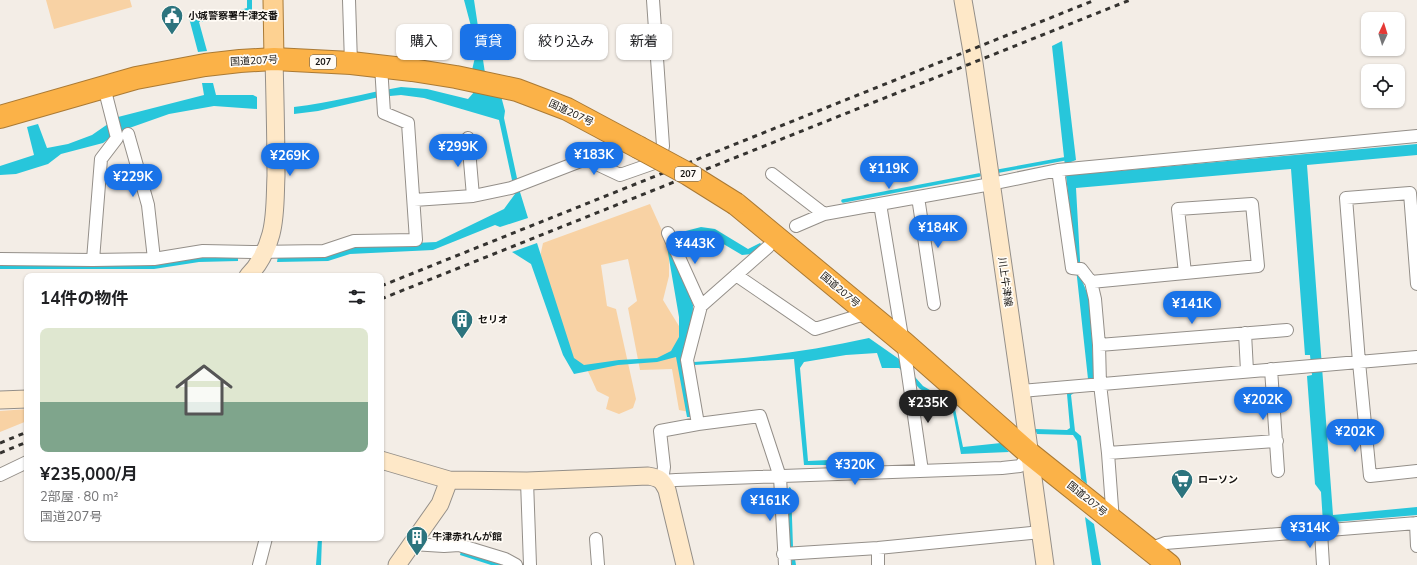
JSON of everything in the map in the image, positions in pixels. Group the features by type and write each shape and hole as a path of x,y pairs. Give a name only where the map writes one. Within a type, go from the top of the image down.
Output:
{"highway":[{"name":"国道207号","path":"0,117 104,87 168,71 240,61 274,59 351,63 456,77 517,90 567,109 688,174 736,204 904,343 1030,454 1169,565"}],"main road":[{"path":"250,273 265,252 271,234 275,212 276,158 273,0"},
{"name":"川上牛津線","path":"963,0 991,184 1045,565"},
{"path":"0,400 24,399"},
{"path":"384,461 449,480 527,481 648,476 656,478 662,481 667,490 685,565"},
{"path":"397,565 440,504 449,480"}],"street":[{"path":"349,0 351,63"},
{"path":"414,200 473,196 516,186 586,159 620,175 660,161 663,146 653,0"},
{"path":"0,259 154,259 203,251 324,251 354,241 416,240 408,123 384,113 381,66"},
{"path":"104,87 112,119 123,136 148,205 154,259"},
{"path":"93,260 101,159 123,136"},
{"path":"796,226 824,214 991,184 1058,170 1417,136"},
{"path":"468,138 473,196"},
{"path":"1058,170 1072,268 1081,269 1091,282 1095,299 1099,345 1100,384 1108,453 1113,521"},
{"path":"772,174 824,214"},
{"path":"1417,284 1410,193 1346,198 1358,362 1370,476 1417,472"},
{"path":"918,197 934,304"},
{"path":"880,204 908,367 922,471"},
{"path":"1091,282 1185,273 1258,266 1252,204 1178,209 1185,273"},
{"path":"668,233 701,306"},
{"path":"698,424 687,360 701,306 768,247"},
{"path":"736,275 816,329 868,313"},
{"path":"1099,345 1287,330"},
{"path":"1245,333 1247,371"},
{"path":"1021,391 1417,356"},
{"path":"1271,369 1278,471"},
{"path":"1030,454 1020,466 1002,468 780,477 662,481 664,467 660,431 698,424 760,416 780,477 784,559 798,553 878,548 1041,532"},
{"path":"1108,453 1276,441"},
{"path":"0,475 24,463"},
{"path":"527,481 530,565"},
{"path":"1149,549 1165,543 1321,532 1416,523 1417,546"},
{"path":"1321,532 1323,565"},
{"path":"596,539 598,565"},
{"path":"259,565 265,541"},
{"path":"412,544 444,546 458,545 505,559 516,565"},
{"path":"878,548 878,565"}],"shaded area":[{"path":"46,0 130,0 132,7 54,29"},
{"path":"650,204 669,246 669,276 663,300 682,331 689,412 679,410 672,369 640,370 628,308 637,301 628,259 601,265 607,306 616,309 636,399 633,408 619,414 606,409 609,397 597,391 586,367 570,359 540,257 543,243"},
{"path":"24,409 24,422 0,432 0,411"}],"water":[{"path":"247,0 252,0 252,12 228,18 199,22 207,51 198,52 189,18 226,14 247,8"},
{"path":"464,0 474,0 478,24 470,24"},
{"path":"1062,41 1076,160 1071,162 1072,175 1417,144 1417,155 1307,165 1333,515 1417,507 1417,515 1323,523 1321,492 1315,484 1307,376 1312,375 1310,355 1305,355 1291,169 1076,188 1081,278 1090,300 1094,379 1071,395 1075,431 1081,436 1087,484 1081,479 1077,441 1073,435 1037,434 1035,429 1067,430 1070,428 1067,394 1088,379 1052,46"},
{"path":"474,60 483,60 485,73 472,70"},
{"path":"202,83 213,83 216,95 253,95 257,97 257,109 214,106 169,114 118,132 103,143 61,154 48,164 16,174 0,175 0,166 34,155 27,127 38,124 47,148 68,144 92,135 118,117 204,95"},
{"path":"401,87 427,89 468,99 475,91 501,96 505,111 504,118 520,192 528,218 500,227 495,225 433,250 350,254 328,261 277,262 278,256 355,246 436,242 504,209 515,194 499,120 424,98 401,95 379,97 318,111 294,114 294,107"},
{"path":"701,227 715,229 748,249 760,243 762,245 752,254 742,255 715,239 705,238 682,247 678,233"},
{"path":"669,239 693,305 691,417 687,417 676,357 657,362 618,365 574,374 563,355 531,264 512,252 537,243 574,358 584,365 619,360 657,358 671,351 679,337 679,317 666,241"},
{"path":"238,256 238,261 199,262 154,269 0,269 0,264"},
{"path":"869,338 899,359 923,386 954,404 963,447 1001,443 1009,452 961,454 952,407 920,389 899,368 882,368 877,353 846,355 804,362 800,368 808,461 829,460 829,465 804,465 794,359 694,365 694,362 826,347"},
{"path":"789,487 791,488 793,547 796,565 792,565 789,543"},
{"path":"1085,517 1094,524 1101,565 1092,565"},
{"path":"318,541 322,541 321,565 316,565"},
{"path":"461,551 504,565 491,565 460,555"}],"waterway":[{"path":"999,171 1064,159"},
{"path":"843,201 979,175"}],"railway":[{"path":"384,285 1095,0"},
{"path":"384,298 1130,0"},
{"path":"0,443 24,433"},
{"path":"0,453 24,443"}],"place":[{"name":"小城警察署牛津交番","path":"172,36"},
{"name":"セリオ","path":"462,340"},
{"name":"ローソン","path":"1182,500"},
{"name":"牛津赤れんが館","path":"417,556"}]}
